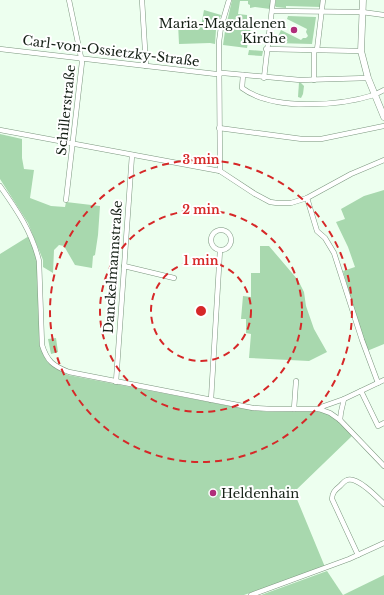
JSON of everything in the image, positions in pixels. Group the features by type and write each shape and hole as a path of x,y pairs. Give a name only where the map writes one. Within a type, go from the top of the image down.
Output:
{"main road":[{"path":"363,0 361,51 368,78 384,116"}],"street":[{"name":"Schillerstraße","path":"66,200 82,59 69,0"},
{"path":"142,0 146,66"},
{"path":"220,171 220,34 229,0"},
{"path":"264,78 266,49 273,0"},
{"path":"314,80 316,50 323,0"},
{"path":"272,11 362,12 384,15"},
{"name":"Carl-von-Ossietzky-Straße","path":"0,49 264,78 314,80 368,78"},
{"path":"266,49 361,51"},
{"path":"243,75 242,88 254,95 297,103 350,101 376,94 384,90"},
{"path":"219,128 311,140 384,126"},
{"path":"0,130 220,171 224,175 270,202 291,203 307,198 351,174 384,160"},
{"name":"Danckelmannstraße","path":"116,382 132,155"},
{"path":"0,186 26,224 37,252 42,345 47,358 51,363 68,372 253,408 319,409 330,413 340,420 384,466"},
{"path":"307,198 317,231 325,238 334,253 367,355 378,383"},
{"path":"221,229 228,232 231,238 230,245 224,250 220,250 214,247 210,241 212,234 221,229"},
{"path":"211,400 220,250"},
{"path":"124,266 174,278"},
{"path":"319,409 384,380"},
{"path":"294,409 296,381"},
{"path":"361,391 378,426 384,423"},
{"path":"340,420 344,399"},
{"path":"358,555 332,499 333,492 348,479 353,480 384,504"},
{"path":"251,595 358,555 384,543"}],"green space":[{"path":"232,0 270,0 270,9 255,7 250,8 248,1 240,1 238,14 247,15 247,23 252,23 250,32 247,32 246,34 249,35 247,48 223,45"},
{"path":"276,0 321,0 321,7 276,7"},
{"path":"204,10 221,15 216,30 215,44 179,44 178,23 201,26"},
{"path":"288,16 316,17 312,44 275,43 281,30 301,40 308,36 306,32 307,29 287,19"},
{"path":"249,50 263,51 262,56 248,55"},
{"path":"299,82 304,86 301,98 298,97"},
{"path":"0,134 22,139 22,158 24,169 34,170 30,198 51,206 65,207 66,202 100,206 98,235 92,268 75,265 64,246 59,245 54,250 53,273 43,267 43,260 28,223 0,179"},
{"path":"384,190 384,344 367,351 362,340 343,271 355,267 348,247 336,222 345,219 341,209 364,196"},
{"path":"29,236 37,259 41,347 45,358 51,365 68,375 240,408 268,412 318,410 331,416 353,435 294,492 325,567 244,595 0,595 0,254"},
{"path":"260,246 269,246 298,280 304,292 306,306 314,329 327,352 309,361 249,358 251,334 246,333 246,319 241,319 243,296 251,297 251,273 260,273"},
{"path":"56,338 58,352 51,354 48,339"},
{"path":"327,571 343,595 261,595"},
{"path":"384,575 384,595 343,595"}],"place":[{"name":"Maria-Magdalenen Kirche","path":"294,30"},
{"name":"Heldenhain","path":"213,493"}]}
